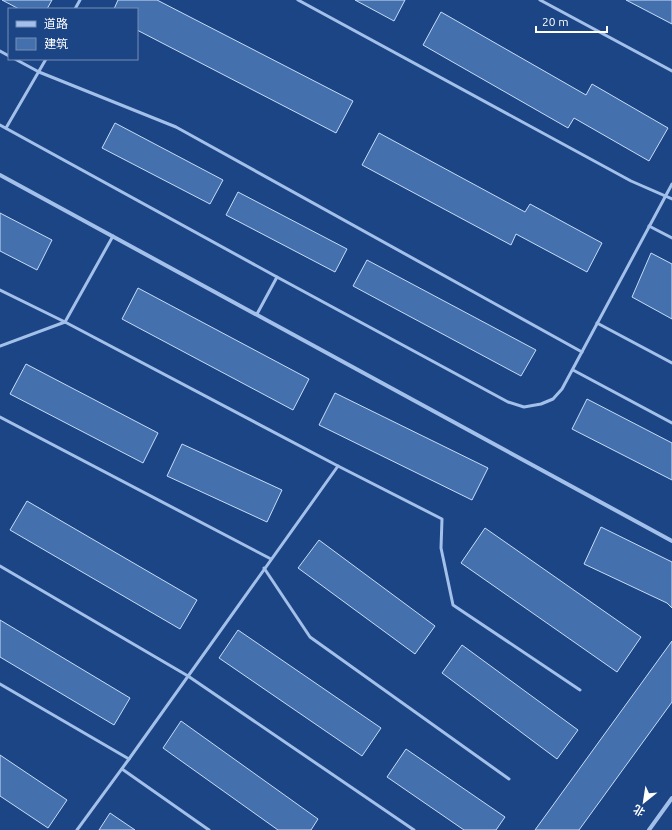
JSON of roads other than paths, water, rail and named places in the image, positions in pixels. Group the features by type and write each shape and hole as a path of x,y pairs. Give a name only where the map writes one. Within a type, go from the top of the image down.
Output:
{"street":[{"path":"0,175 672,541"},
{"path":"649,830 672,798"}],"lane":[{"path":"298,0 624,177 672,199"},
{"path":"540,0 672,71"},
{"path":"17,60 39,72 176,127 582,352"},
{"path":"6,128 45,60"},
{"path":"0,125 508,402 524,407 541,404 553,399 562,389 672,184"},
{"path":"650,226 672,238"},
{"path":"0,346 65,322 113,236"},
{"path":"257,314 277,277"},
{"path":"0,290 65,322 442,519 442,548 453,604 580,690"},
{"path":"598,323 672,363"},
{"path":"573,370 672,423"},
{"path":"0,417 271,559"},
{"path":"77,830 338,466"},
{"path":"0,566 188,676 414,830"},
{"path":"264,568 310,637 509,779"},
{"path":"0,684 129,759"},
{"path":"122,768 209,830"}]}
